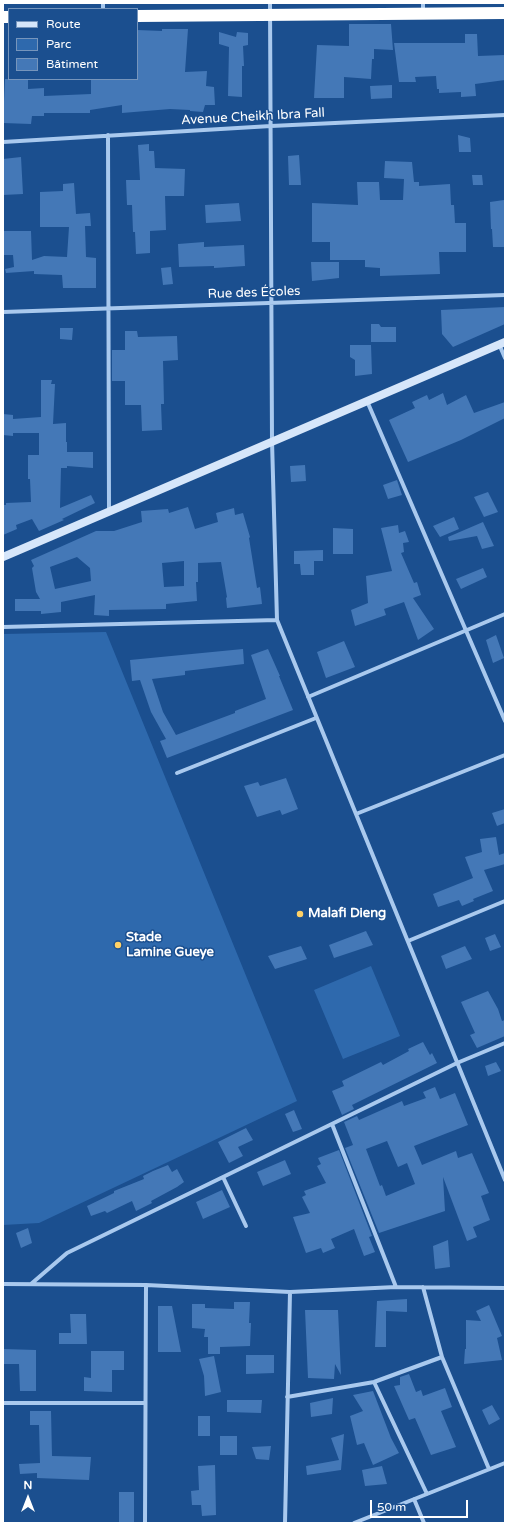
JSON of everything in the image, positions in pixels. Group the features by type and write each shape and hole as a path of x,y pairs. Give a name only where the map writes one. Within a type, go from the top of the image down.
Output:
{"highway":[{"path":"138,16 270,9 423,8 505,13"}],"street":[{"path":"270,9 272,441 277,620 505,1178"},
{"name":"Avenue Cheikh Ibra Fall","path":"3,142 271,126 505,115"},
{"path":"108,136 109,511"},
{"name":"Rue des Écoles","path":"3,312 505,295"},
{"path":"3,557 502,343 505,358"},
{"path":"367,400 505,721"},
{"path":"308,697 505,614"},
{"path":"3,627 277,620"},
{"path":"177,772 316,718"},
{"path":"356,814 505,755"},
{"path":"408,941 505,902"},
{"path":"31,1284 67,1253 457,1063 505,1043"},
{"path":"332,1124 396,1287"},
{"path":"223,1178 246,1226"},
{"path":"3,1284 146,1285 290,1292 396,1287 505,1288"},
{"path":"145,1523 146,1285"},
{"path":"423,1287 442,1357 489,1469"},
{"path":"284,1523 290,1292"},
{"path":"287,1397 374,1382 442,1357"},
{"path":"374,1382 427,1494"},
{"path":"3,1403 145,1403"},
{"path":"354,1523 505,1463"},
{"path":"414,1499 424,1523"}],"green space":[{"name":"Stade Lamine Gueye","path":"106,632 297,1101 39,1223 3,1225 3,634"},
{"path":"371,966 400,1036 343,1059 314,990"}],"building":[{"path":"349,24 391,24 393,50 374,49 371,79 344,77 344,98 314,98 317,45 349,46"},
{"path":"162,29 188,29 185,72 207,71 206,86 214,87 215,105 205,105 203,112 170,109 122,113 122,105 90,110 90,113 44,113 44,116 32,116 31,124 3,123 5,79 28,80 28,89 44,88 44,96 91,94 91,80 138,80 138,30 162,31"},
{"path":"219,32 236,37 237,32 248,33 248,45 243,46 244,66 242,66 242,97 228,96 229,47 219,44"},
{"path":"465,34 477,34 478,56 505,55 505,80 475,84 476,96 461,97 461,92 439,93 439,89 437,89 436,76 415,77 416,82 399,82 394,43 465,43"},
{"path":"392,85 392,98 371,99 370,86"},
{"path":"458,135 470,138 471,152 459,152"},
{"path":"149,144 149,151 154,151 155,168 185,169 184,196 165,196 166,230 150,231 150,253 136,254 135,232 133,232 132,205 127,205 126,180 140,180 138,145"},
{"path":"299,155 301,185 289,185 288,156"},
{"path":"21,157 23,194 3,195 3,159"},
{"path":"385,161 412,162 414,182 419,182 419,186 450,184 451,205 454,205 455,223 466,223 466,252 439,252 440,274 380,276 380,268 365,267 365,260 330,260 330,242 312,242 312,203 358,205 357,182 379,182 380,200 403,200 404,179 384,178"},
{"path":"472,175 482,175 483,185 473,185"},
{"path":"74,183 76,214 90,213 91,226 85,226 86,257 96,258 96,288 63,288 62,275 34,274 34,271 6,273 5,269 14,267 13,255 3,255 3,231 31,231 32,260 44,256 67,257 69,227 40,227 40,192 63,191 63,184"},
{"path":"504,200 505,247 493,247 490,202"},
{"path":"239,203 241,221 206,223 205,205"},
{"path":"204,242 204,247 244,245 245,266 214,268 214,266 179,267 178,244"},
{"path":"311,262 339,262 339,278 312,281"},
{"path":"171,267 173,284 163,285 161,268"},
{"path":"505,307 505,324 453,347 442,334 441,310"},
{"path":"371,324 379,324 381,327 396,327 396,342 371,342"},
{"path":"60,328 73,328 72,340 60,339"},
{"path":"125,331 137,331 138,337 177,336 178,360 163,361 164,404 161,404 162,430 142,431 141,405 125,405 125,381 112,381 112,350 125,350"},
{"path":"350,345 371,345 372,374 355,376 355,360 350,357"},
{"path":"41,380 52,380 51,384 55,384 53,424 66,423 67,452 93,452 93,468 67,466 67,468 61,468 60,508 91,495 95,503 62,519 64,520 39,531 32,519 16,525 17,529 3,535 3,505 6,505 6,503 31,502 30,479 28,479 28,455 39,455 39,433 13,433 13,436 3,435 3,414 13,415 13,419 41,417"},
{"path":"443,393 447,405 466,395 474,413 505,402 505,418 461,440 408,462 389,420 415,408 412,402 427,395 429,400"},
{"path":"305,465 306,481 291,482 290,466"},
{"path":"397,480 402,495 388,499 383,485"},
{"path":"488,492 498,512 484,517 474,497"},
{"path":"188,507 195,529 218,522 216,513 234,508 235,515 243,513 250,537 257,588 260,587 262,604 227,608 227,597 221,562 198,563 198,582 196,582 197,601 166,604 166,609 109,610 109,616 94,615 95,595 61,602 61,612 41,614 41,611 15,611 15,599 40,599 36,592 32,568 34,566 31,560 96,531 114,531 142,522 141,511 168,509 169,513","holes":["77,557 90,568 91,581 55,589 50,567","184,561 184,586 164,587 162,563"]},
{"path":"454,517 459,529 440,537 433,526"},
{"path":"483,522 494,546 482,549 477,536 449,541 448,537"},
{"path":"398,525 399,533 405,531 409,542 403,543 404,552 401,553 414,583 417,582 421,595 413,598 434,629 418,640 404,602 384,609 386,615 355,626 351,610 368,603 366,576 392,571 381,528"},
{"path":"333,528 353,529 353,554 333,554"},
{"path":"323,550 323,561 314,561 314,575 301,575 300,564 294,564 294,551"},
{"path":"483,568 487,577 461,589 456,579"},
{"path":"496,635 504,658 493,663 486,640"},
{"path":"344,641 355,667 326,678 317,652"},
{"path":"243,649 244,664 185,671 185,675 152,679 163,712 176,735 235,713 235,711 266,699 251,655 268,649 293,710 167,758 160,741 166,739 151,712 140,680 132,681 130,660"},
{"path":"286,778 298,809 282,815 280,810 257,817 244,786 258,782 260,786"},
{"path":"505,809 505,823 497,826 492,813"},
{"path":"496,837 499,855 505,853 505,864 484,870 493,891 473,899 474,901 462,906 459,900 438,907 433,894 473,878 465,857 482,852 480,839"},
{"path":"366,931 373,945 334,958 329,945"},
{"path":"495,934 501,947 490,951 485,938"},
{"path":"301,946 307,959 275,969 268,956"},
{"path":"465,946 472,959 446,969 441,956"},
{"path":"488,991 498,1009 502,1021 505,1020 505,1036 477,1048 470,1035 475,1033 461,1002"},
{"path":"423,1042 430,1055 432,1053 437,1063 352,1105 354,1109 342,1115 332,1091 344,1086 342,1081 381,1062 383,1065 409,1051 408,1049"},
{"path":"496,1062 501,1071 488,1076 485,1066"},
{"path":"435,1087 440,1099 455,1093 468,1125 414,1146 422,1165 456,1151 458,1158 472,1153 489,1193 481,1196 490,1220 473,1227 477,1237 467,1241 443,1177 445,1211 379,1233 345,1148 353,1145 344,1122 357,1116 359,1120 402,1101 404,1106 426,1098 423,1092","holes":["387,1141 398,1167 407,1163 415,1184 386,1196 382,1185 380,1186 366,1149"]},
{"path":"294,1110 302,1129 293,1132 285,1114"},
{"path":"246,1128 253,1140 238,1147 243,1156 229,1163 218,1142"},
{"path":"339,1150 372,1236 369,1237 375,1252 364,1256 354,1229 331,1239 335,1248 323,1253 321,1248 306,1253 293,1217 310,1213 302,1197 306,1195 304,1191 326,1183 317,1166 321,1164 318,1158"},
{"path":"285,1160 291,1174 263,1186 257,1172"},
{"path":"168,1165 172,1172 177,1169 184,1182 151,1201 152,1203 136,1211 132,1201 107,1213 105,1211 91,1216 87,1206 114,1193 114,1191 144,1179 143,1176"},
{"path":"222,1190 230,1207 203,1219 196,1202"},
{"path":"28,1228 32,1243 21,1248 16,1233"},
{"path":"448,1240 450,1267 435,1269 433,1246"},
{"path":"407,1299 407,1312 386,1311 386,1347 375,1347 377,1301"},
{"path":"234,1302 250,1302 250,1346 220,1347 220,1354 208,1354 208,1337 204,1337 205,1329 192,1328 192,1304 205,1304 205,1308 234,1309"},
{"path":"489,1305 502,1336 497,1338 502,1360 464,1364 466,1349 466,1320 481,1321 476,1311"},
{"path":"158,1306 172,1306 181,1352 158,1352"},
{"path":"305,1310 338,1310 341,1375 335,1364 334,1379 308,1378"},
{"path":"70,1314 86,1314 87,1344 59,1344 59,1333 71,1333"},
{"path":"3,1349 36,1350 36,1391 20,1391 19,1364 3,1364"},
{"path":"91,1351 124,1351 124,1370 112,1370 112,1392 84,1391 84,1377 91,1378"},
{"path":"246,1355 274,1355 274,1373 246,1374"},
{"path":"214,1356 221,1392 205,1396 204,1376 199,1359"},
{"path":"409,1374 416,1392 421,1390 423,1396 445,1388 452,1407 441,1411 456,1447 431,1455 415,1418 409,1420 394,1386 400,1385 400,1377"},
{"path":"373,1391 391,1438 399,1453 373,1465 364,1443 357,1445 350,1416 363,1411 353,1395"},
{"path":"333,1398 332,1414 311,1417 310,1403"},
{"path":"227,1400 262,1400 261,1413 227,1412"},
{"path":"492,1405 500,1419 489,1425 482,1410"},
{"path":"30,1411 51,1411 52,1456 91,1457 89,1480 37,1478 37,1473 20,1474 19,1464 40,1463 39,1425 30,1425"},
{"path":"198,1416 210,1416 210,1436 198,1436"},
{"path":"344,1434 341,1470 307,1475 306,1466 339,1460 331,1438"},
{"path":"220,1436 237,1436 237,1455 220,1455"},
{"path":"271,1446 269,1460 256,1459 252,1447"},
{"path":"215,1465 216,1515 202,1516 201,1505 192,1505 191,1491 199,1490 198,1466"},
{"path":"382,1466 387,1484 365,1486 362,1470"},
{"path":"119,1492 134,1492 134,1523 119,1523"}],"place":[{"name":"Malafi Dieng","path":"300,914"},
{"name":"Stade Lamine Gueye","path":"118,945"}]}
